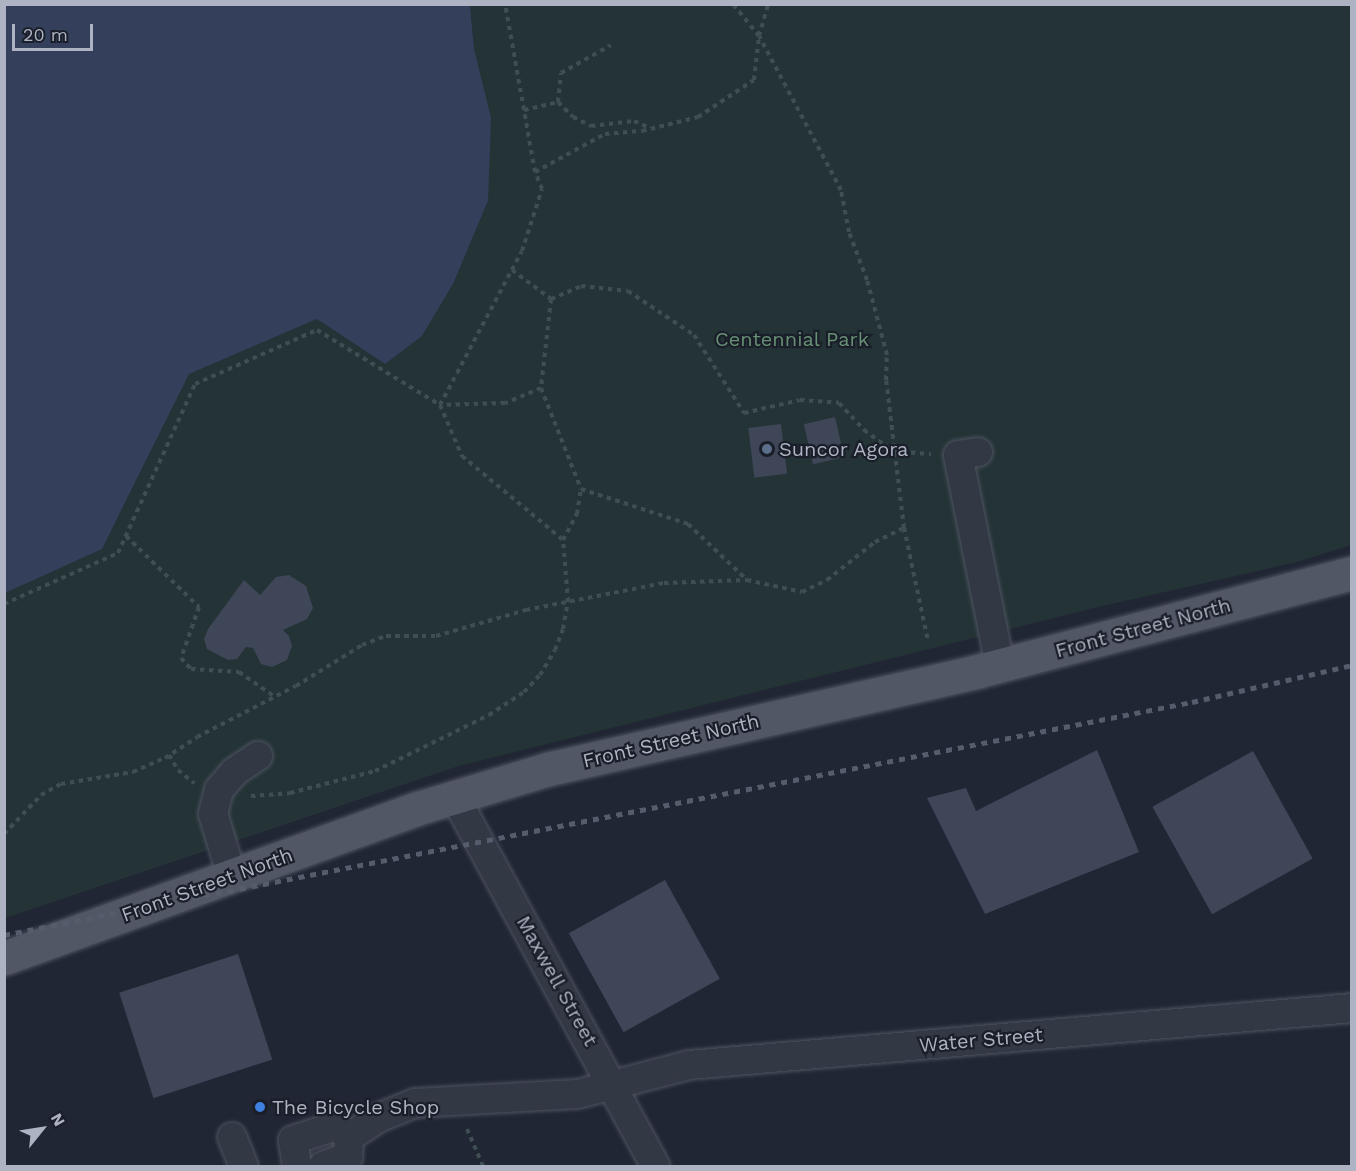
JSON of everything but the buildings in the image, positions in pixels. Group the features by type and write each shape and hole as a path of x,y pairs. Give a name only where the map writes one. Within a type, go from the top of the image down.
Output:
{"main road":[{"name":"Front Street North","path":"4,958 455,797 549,769 1000,666 1352,573"}],"street":[{"path":"968,454 984,535 1000,666"},
{"path":"231,876 213,814 219,790 234,772 258,756"},
{"name":"Maxwell Street","path":"455,797 614,1086 655,1167"},
{"name":"Water Street","path":"349,1137 378,1118 415,1103 578,1094 688,1065 1352,1008"},
{"path":"297,1167 293,1140 336,1126 349,1137 348,1157 323,1167"},
{"path":"232,1137 244,1167"}],"path":[{"path":"440,405 522,251 542,189 535,172 505,4"},
{"path":"733,4 759,36 841,190 849,232 867,280 887,355 886,380 893,452 904,528 928,641"},
{"path":"535,172 606,134 650,128 698,117 754,80 759,36 768,4"},
{"path":"558,102 561,73 611,45"},
{"path":"524,110 558,102"},
{"path":"558,102 573,117 591,126 634,121 650,128"},
{"path":"512,270 551,299"},
{"path":"551,299 581,286 628,291 694,335 744,413 800,400 839,403 864,430 893,452 968,454"},
{"path":"169,755 189,782 239,795 274,796 356,777 390,765 489,715 524,692 540,675 559,640 567,615 563,540 577,514 580,489 541,388 551,299"},
{"path":"4,604 118,553 195,384 317,330 440,405 505,403 541,388"},
{"path":"440,405 462,456 563,540"},
{"path":"580,489 688,524 747,580"},
{"path":"4,834 41,795 61,784 133,772 275,697 362,645 386,636 436,636 493,618 664,583 721,583 747,580 802,592 827,580 875,542 904,528"},
{"path":"126,536 199,607 182,658 191,669 239,672 275,697"},
{"path":"473,1145 483,1167"}],"green space":[{"name":"Centennial Park","path":"470,5 1351,5 1351,545 1297,562 1094,608 459,766 5,918 4,593 102,549 189,374 317,319 385,364 422,336 453,284 488,201"}],"water":[{"path":"4,5 470,5 474,49 491,118 488,201 453,284 422,336 385,364 317,319 189,374 102,549 5,593"}],"railway":[{"path":"4,935 1192,702 1352,665"}],"place":[{"name":"Suncor Agora","path":"767,449"},
{"name":"The Bicycle Shop","path":"260,1107"}]}
